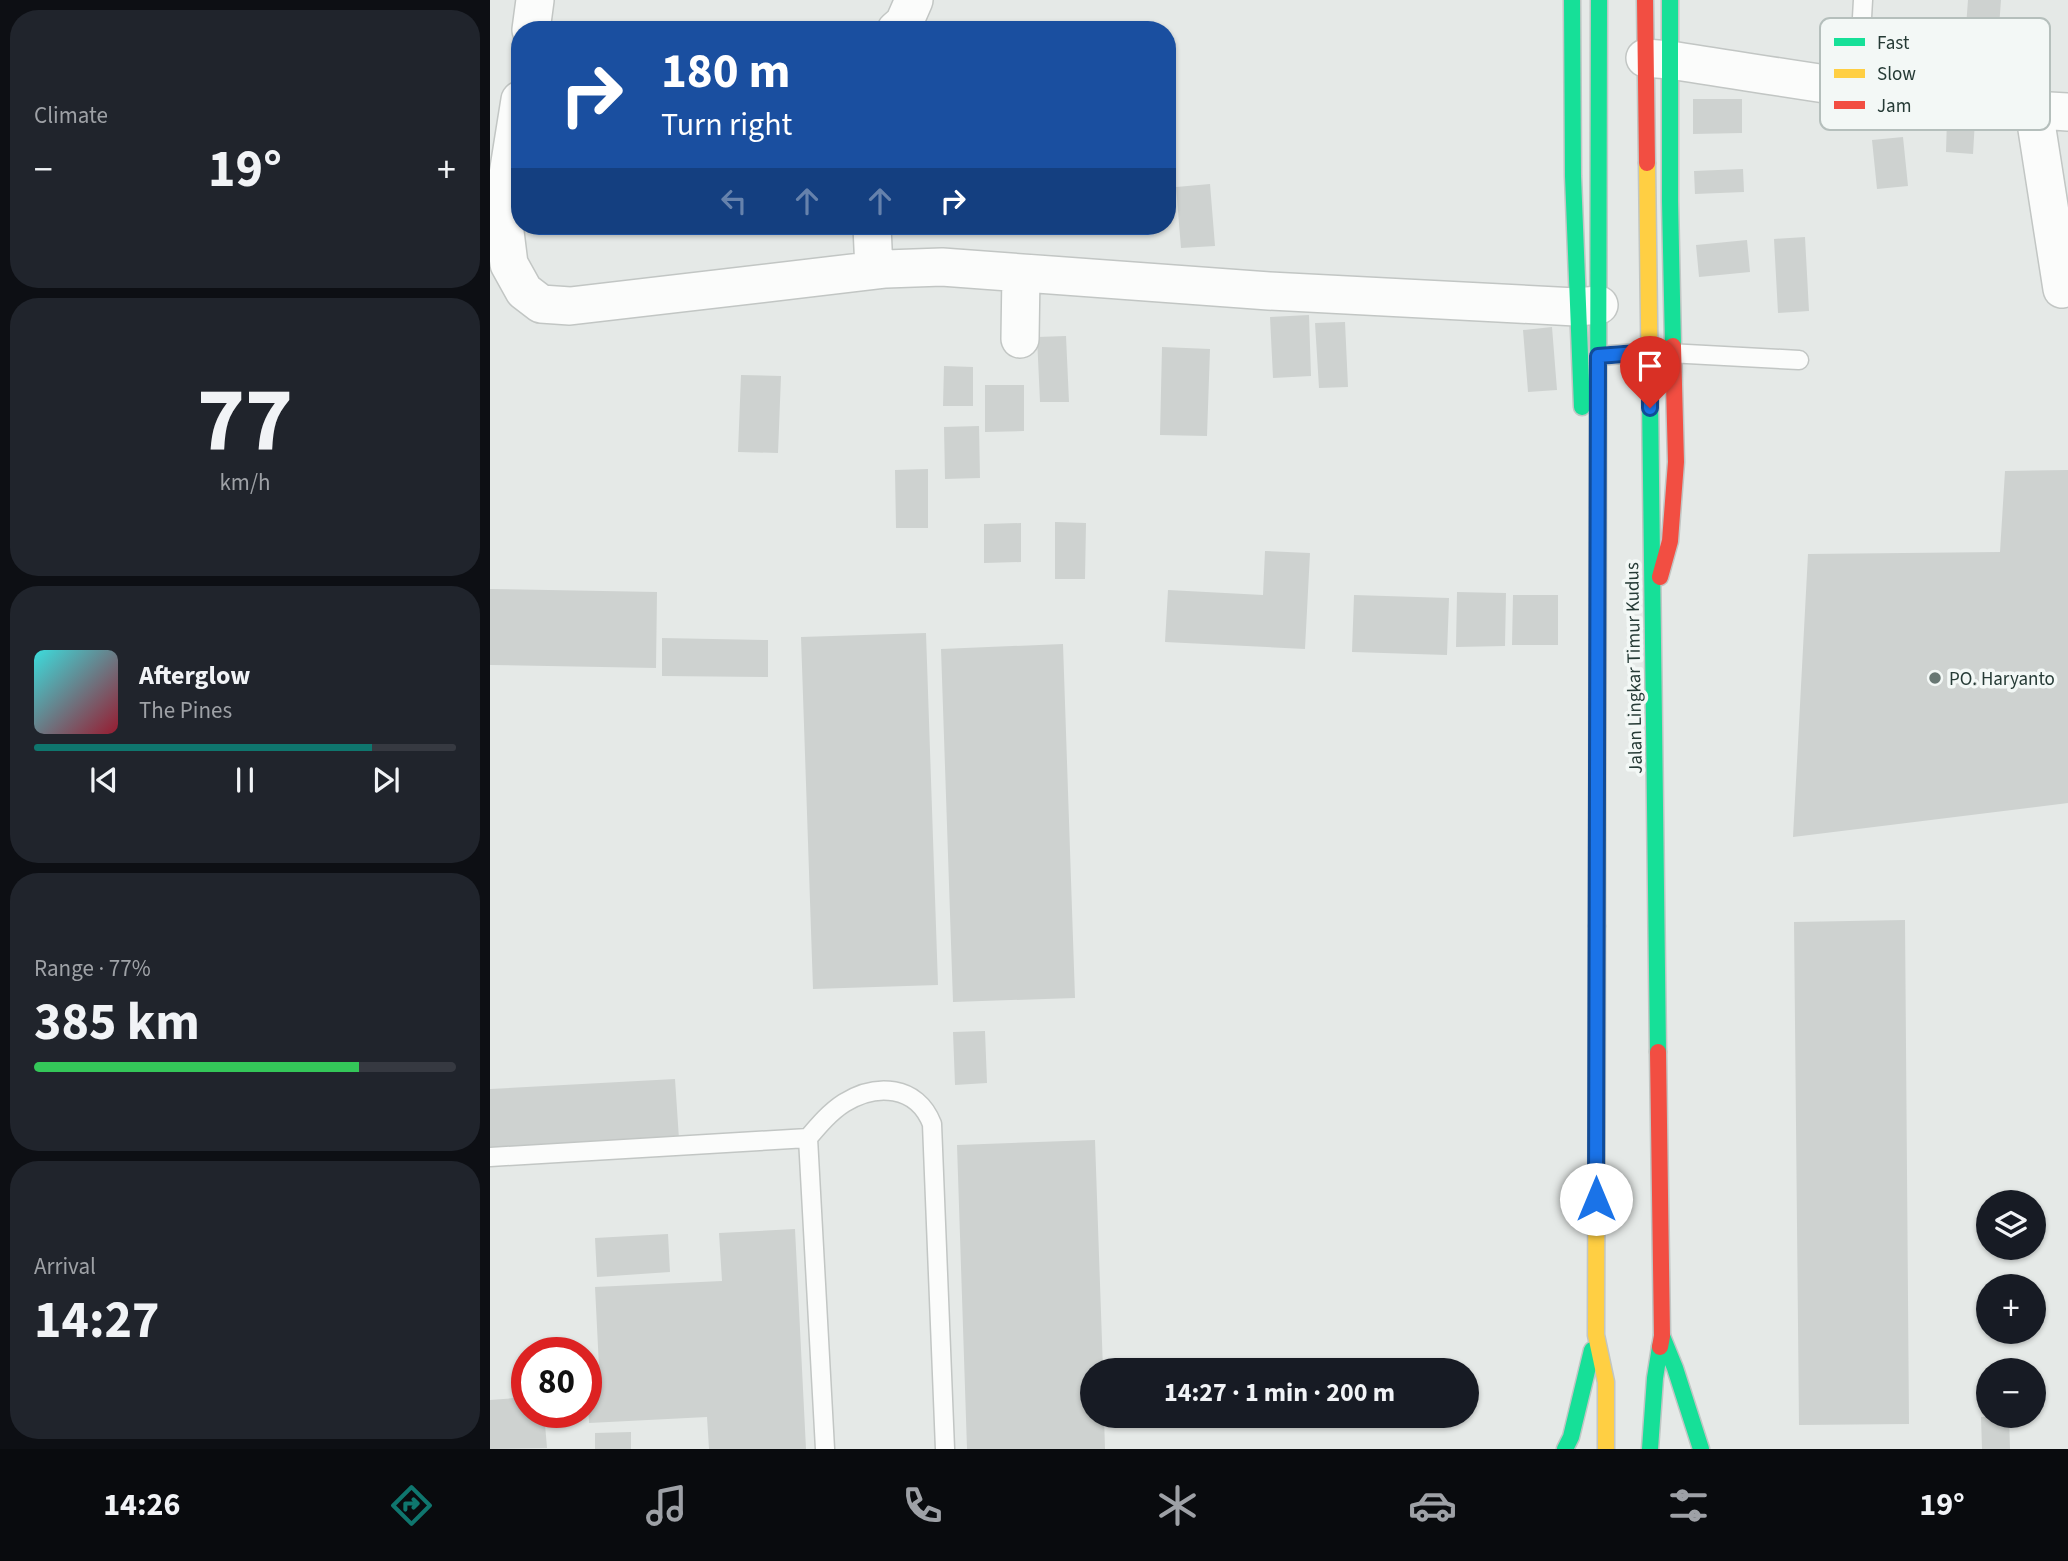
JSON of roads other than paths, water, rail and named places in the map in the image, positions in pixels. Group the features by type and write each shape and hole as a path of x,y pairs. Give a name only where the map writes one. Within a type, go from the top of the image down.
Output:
{"main road":[{"path":"1572,0 1588,306 1586,491 1590,538 1598,572"},
{"name":"Jalan Lingkar Timur Kudus","path":"1596,1335 1598,356 1588,306 1599,0"},
{"name":"Jalan Lingkar Timur Kudus","path":"1644,0 1658,59 1650,352 1662,1336"},
{"path":"1653,602 1670,541 1675,462 1674,353 1658,59 1670,0"},
{"path":"1565,1449 1571,1437 1596,1335"},
{"path":"1596,1335 1606,1382 1606,1449"},
{"path":"1650,1449 1655,1378 1662,1336"},
{"path":"1662,1336 1702,1449"}],"street":[{"path":"532,21 535,0"},
{"path":"905,21 914,0"},
{"path":"1658,59 1820,82"},
{"path":"2051,111 2062,289"},
{"path":"511,156 504,224 509,264 524,291 541,304 570,306 874,270 942,267 1269,291 1588,306"},
{"path":"872,235 874,270"},
{"path":"1020,339 1021,273"}],"lane":[{"path":"1862,18 1863,0"},
{"path":"1598,356 1650,352 1799,360"},
{"path":"490,1157 808,1138 828,1116 846,1102 880,1091 897,1091 911,1096 921,1103 932,1124 945,1449"},
{"path":"808,1138 825,1449"}],"place":[{"name":"PO. Haryanto","path":"1935,678"}]}
